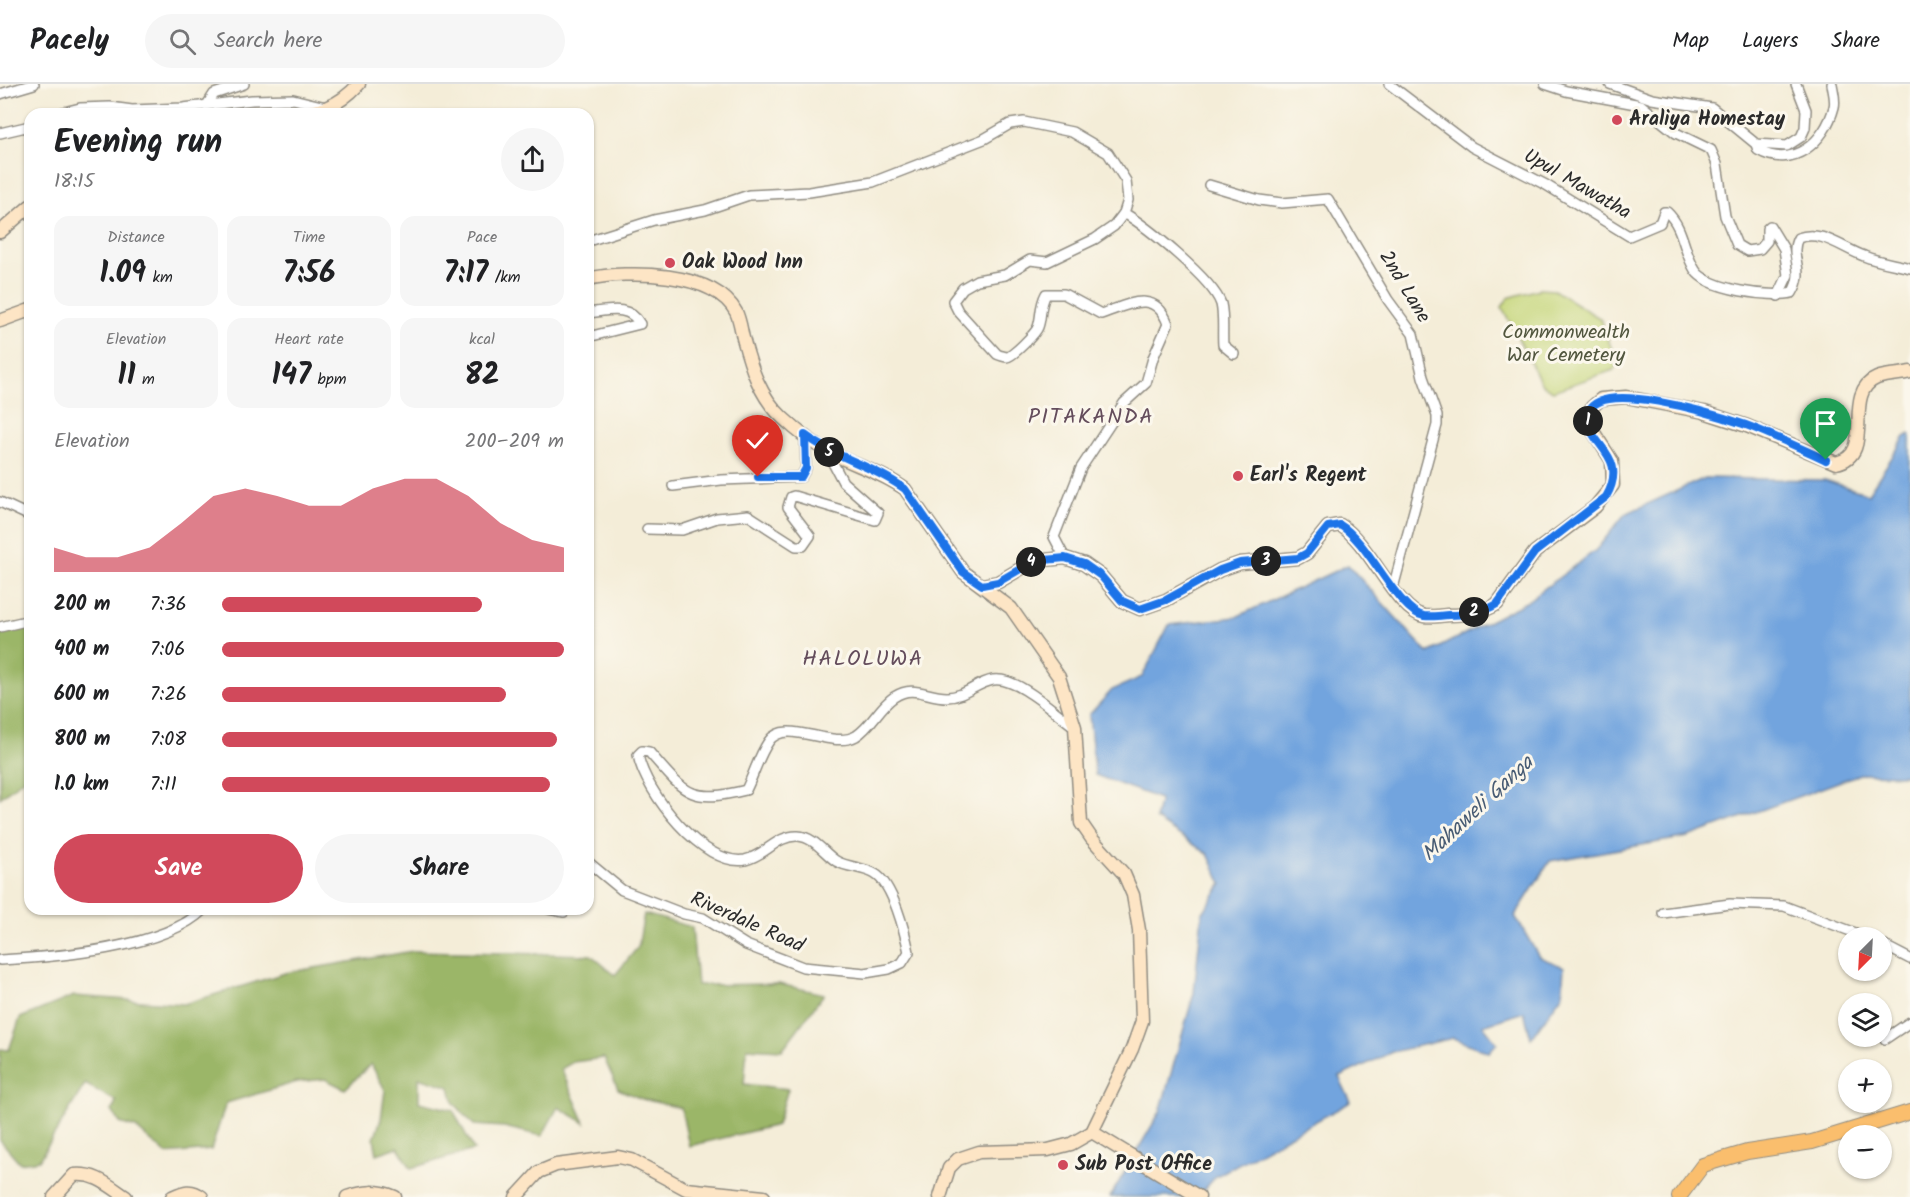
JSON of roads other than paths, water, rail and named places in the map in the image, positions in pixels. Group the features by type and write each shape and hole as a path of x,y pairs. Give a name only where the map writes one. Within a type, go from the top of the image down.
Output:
{"main road":[{"path":"1679,1197 1703,1165 1747,1152 1812,1142 1910,1112"}],"street":[{"path":"0,94 34,84"},
{"path":"207,105 214,94 244,84"},
{"path":"162,108 293,99 332,108 360,84"},
{"name":"Upul Mawatha","path":"1389,84 1472,147 1546,185 1629,237 1660,223 1664,212 1667,212 1676,221 1695,271 1704,279 1720,286 1778,296"},
{"path":"1545,84 1566,91 1641,105 1676,133 1711,150 1717,164 1725,216 1737,245 1747,251 1760,249 1767,241 1767,229 1770,226 1784,249 1788,275 1778,296"},
{"path":"1610,84 1652,99 1712,108 1756,144 1758,150 1779,156 1800,154 1811,147 1834,106 1832,84"},
{"path":"1756,144 1787,146 1801,136 1805,128 1806,110 1796,84"},
{"path":"80,108 117,108"},
{"path":"594,239 654,220 705,210 749,195 809,192 873,182 984,139 1010,124 1024,122 1072,132 1108,153 1126,181 1128,200 1124,213 1114,226 1095,239 1047,262 1030,260 1005,275 976,280 963,288 953,301 958,311 997,354 1006,358 1039,326 1040,306 1046,294 1064,294 1101,314 1141,301 1153,303 1164,315 1168,324 1153,358 1146,383 1124,403 1081,468 1054,537 1065,558"},
{"path":"0,133 24,127"},
{"name":"2nd Lane","path":"1209,185 1259,200 1282,204 1328,199 1388,300 1413,334 1437,425 1393,588"},
{"path":"0,232 24,211"},
{"path":"1124,213 1145,225 1213,291 1221,305 1223,345 1234,354"},
{"path":"1778,296 1792,293 1800,281 1795,245 1798,238 1809,234 1824,237 1866,257 1910,268"},
{"path":"594,278 610,274 680,279 714,290 727,300 736,313 752,372 764,395 782,417 826,450 894,481 905,489 963,572 1011,608 1059,677 1075,727 1081,823 1092,839 1124,874 1133,896 1139,930 1142,1021 1132,1049 1092,1132 1071,1144 1048,1150 979,1152 958,1159 949,1168 940,1197"},
{"path":"594,313 625,310 632,313 640,324 594,336"},
{"path":"0,321 24,312"},
{"path":"982,585 998,582 1034,561 1065,558 1084,564 1101,576 1122,601 1140,609 1166,600 1220,570 1240,563 1298,558 1307,553 1328,527 1340,525 1368,552 1409,609 1423,616 1460,615 1489,609 1497,604 1535,552 1595,507 1613,485 1612,461 1589,425 1587,417 1592,407 1601,399 1626,396 1704,412 1747,426 1836,463 1846,461 1854,453 1858,443 1857,419 1864,389 1876,378 1910,372"},
{"path":"673,486 721,480 801,477 806,468 805,435"},
{"path":"647,529 682,530 717,519 748,515 799,547 810,540 810,536 788,507 791,497 794,496 874,520 878,513 843,482 826,450"},
{"path":"0,502 24,513"},
{"path":"0,627 24,621"},
{"name":"Riverdale Road","path":"594,867 622,890 684,914 703,918 746,945 803,967 865,973 889,969 902,963 909,952 904,924 885,885 876,874 836,861 802,836 787,836 747,860 729,860 703,847 672,818 641,772 638,755 642,751 649,752 680,787 691,794 717,797 746,790 771,738 781,733 797,732 839,742 856,736 893,698 905,691 918,689 940,697 955,697 992,680 1005,680 1021,687 1075,727"},
{"path":"1663,914 1730,904 1784,906 1840,927"},
{"path":"0,960 87,954 173,929 195,915"},
{"path":"1892,950 1910,959"},
{"path":"1892,1034 1910,1022"},
{"path":"1092,1132 1199,1197"},
{"path":"516,1197 539,1172 556,1165 618,1157 632,1160 686,1189 764,1197"},
{"path":"54,1197 74,1175 84,1174 95,1176 126,1197"},
{"path":"172,1197 186,1191 194,1191 202,1197"},
{"path":"347,1197 360,1193 379,1192 395,1197"}],"water":[{"name":"Mahaweli Ganga","path":"1910,434 1910,775 1860,774 1688,837 1550,861 1515,916 1539,957 1564,967 1562,995 1531,1038 1524,1012 1483,1025 1497,1043 1489,1052 1453,1038 1392,1052 1339,1077 1351,1102 1216,1176 1198,1197 1110,1197 1160,1112 1194,993 1202,914 1222,884 1208,854 1155,819 1160,799 1095,775 1089,715 1112,690 1142,677 1169,625 1236,617 1348,565 1428,653 1526,602 1596,550 1625,514 1705,478 1825,480 1868,494 1905,437"}],"place":[{"name":"Araliya Homestay","path":"1617,120"},
{"name":"Oak Wood Inn","path":"670,263"},
{"name":"Earl's Regent","path":"1238,476"},
{"name":"Sub Post Office","path":"1063,1165"}],"district":[{"name":"PITAKANDA","path":"1091,417"},
{"name":"HALOLUWA","path":"863,659"}],"park label":[{"name":"Commonwealth War Cemetery","path":"1566,344"}]}
